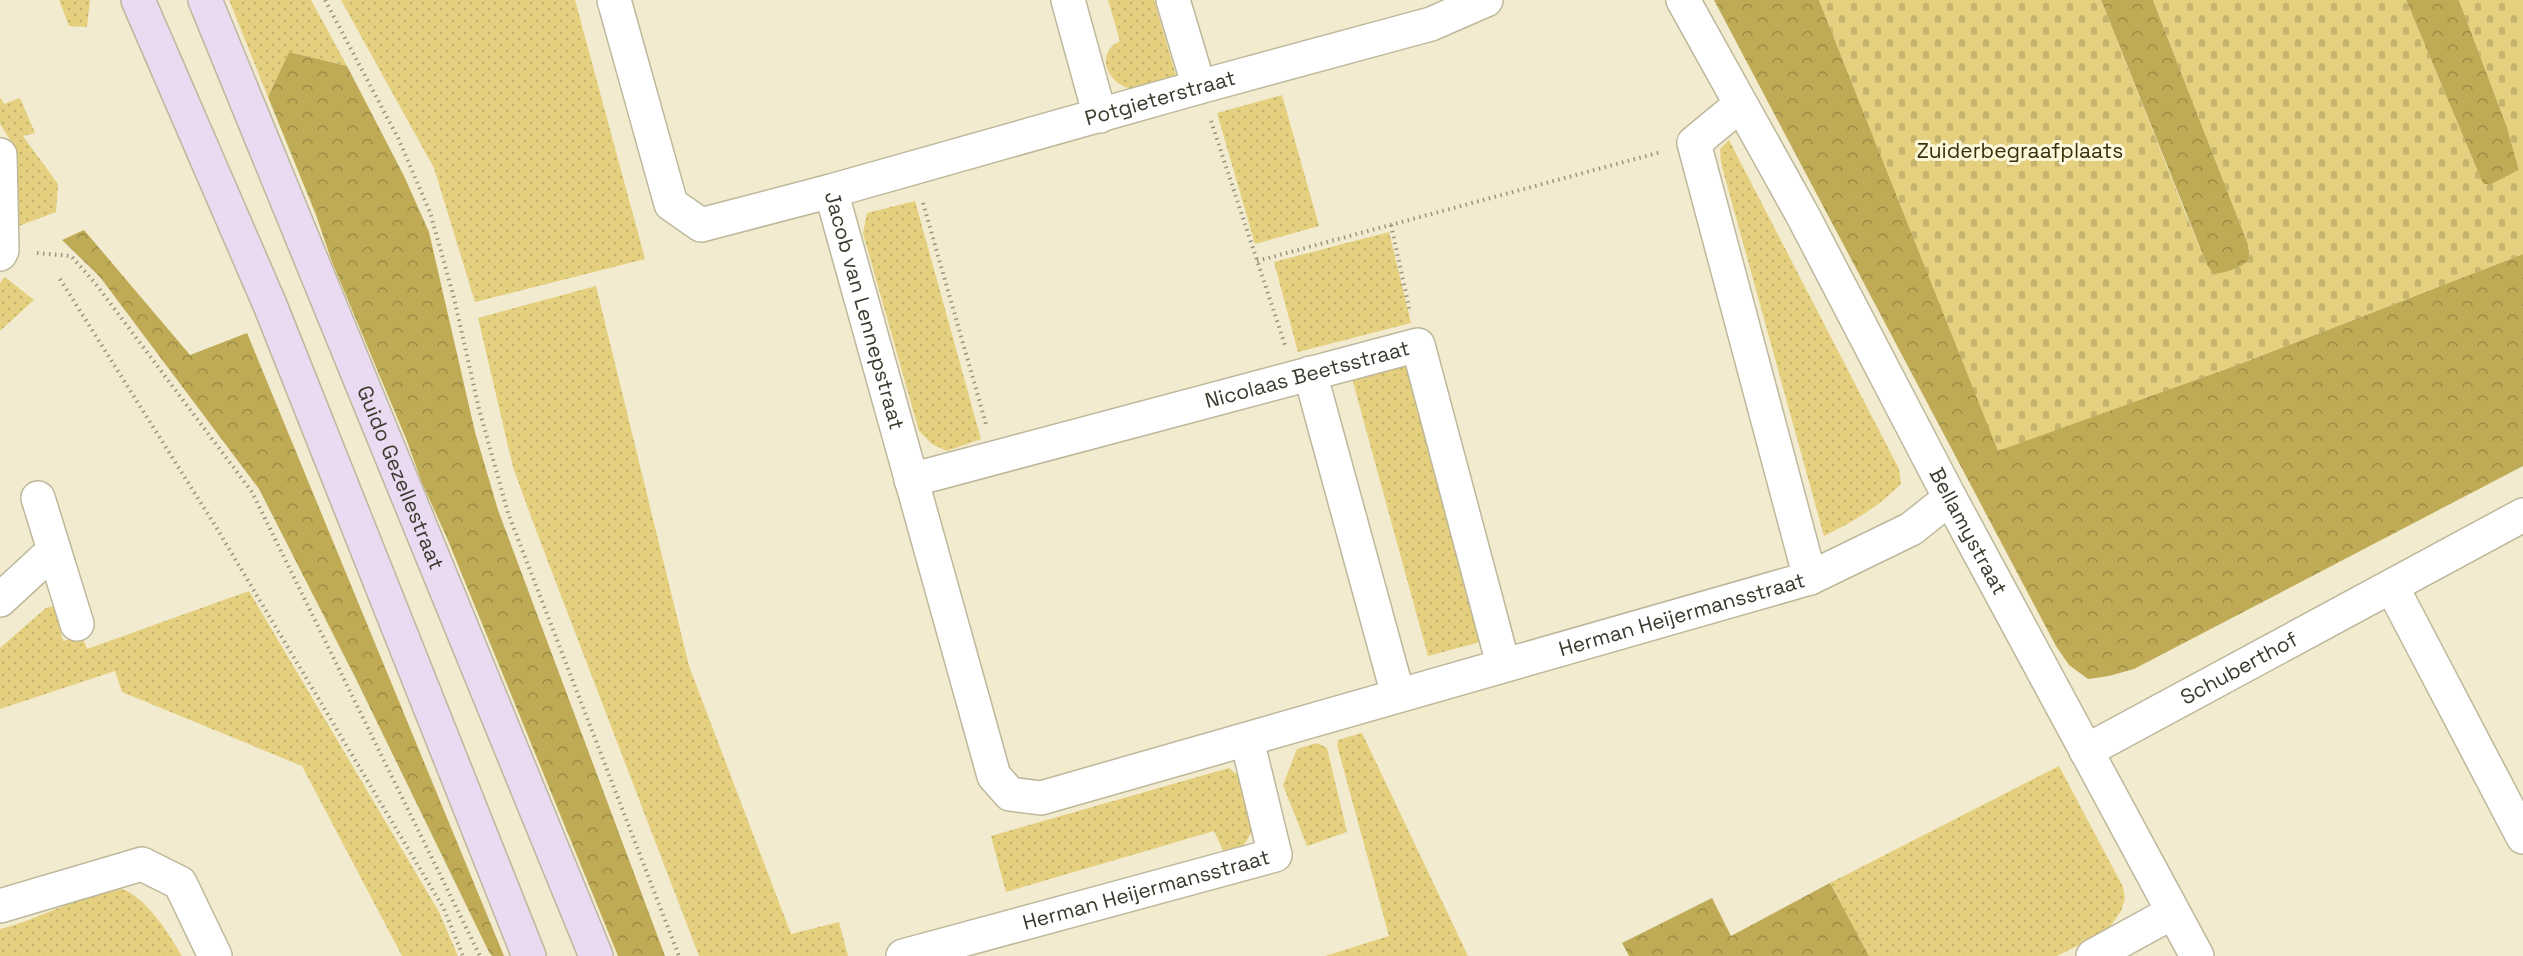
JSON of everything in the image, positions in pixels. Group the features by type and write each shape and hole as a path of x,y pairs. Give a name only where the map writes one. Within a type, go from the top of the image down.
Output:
{"main road":[{"path":"138,0 270,305 529,956"},
{"name":"Guido Gezellestraat","path":"205,0 596,956"}],"street":[{"name":"Jacob van Lennepstraat","path":"614,0 671,204 701,225 831,191 994,776 1010,794"},
{"path":"1068,0 1100,116"},
{"path":"1173,0 1199,87"},
{"name":"Potgieterstraat","path":"831,191 1431,24 1486,0"},
{"name":"Bellamystraat","path":"1683,0 1802,214 1950,498 2197,956"},
{"path":"1740,105 1694,143 1810,578"},
{"path":"0,155 1,252"},
{"name":"Nicolaas Beetsstraat","path":"911,480 1418,345 1503,664"},
{"path":"1303,374 1398,695"},
{"path":"38,498 77,624"},
{"name":"Herman Heijermansstraat","path":"1010,794 1041,798 1810,578 1911,529 1950,498"},
{"name":"Schuberthof","path":"2086,751 2523,516"},
{"path":"0,600 54,550"},
{"path":"2392,587 2523,837"},
{"name":"Herman Heijermansstraat","path":"903,956 1275,855 1246,740"},
{"path":"0,906 142,864 180,883 215,956"},
{"path":"2093,956 2173,912"}],"path":[{"path":"325,0 398,138 430,212 454,298 478,409 508,513 679,956"},
{"path":"1199,87 1257,261 1303,374"},
{"path":"1257,261 1694,143"},
{"path":"913,168 995,457"},
{"path":"1391,225 1418,345"},
{"path":"71,256 96,283 252,492 480,956"},
{"path":"60,279 216,527 444,909 463,956"}],"green space":[{"path":"59,0 90,0 87,27 69,26"},
{"path":"229,0 311,0 347,66 289,52 268,97"},
{"path":"341,0 575,0 645,259 475,302 434,168"},
{"path":"1108,0 1154,0 1177,79 1135,89 1118,83 1112,77 1106,61 1107,53 1120,41"},
{"path":"1714,0 1819,0 1998,450 2237,365 2523,254 2523,466 2134,669 2088,679 2069,665 2056,646"},
{"name":"Zuiderbegraafplaats","path":"1819,0 2101,0 2186,215 2213,274 2233,270 2247,262 2250,259 2248,244 2153,0 2406,0 2483,184 2492,184 2519,170 2507,127 2459,0 2523,0 2523,254 2237,365 1998,451"},
{"path":"2101,0 2153,0 2248,244 2250,259 2238,268 2213,274 2207,265"},
{"path":"2406,0 2459,0 2507,127 2519,170 2492,184 2483,184"},
{"path":"289,52 347,66 404,176 429,232 475,432 498,510 665,956 618,956 447,538 422,483 268,97"},
{"path":"1282,95 1319,226 1255,244 1217,113"},
{"path":"0,97 4,104 20,98 35,133 23,136 58,184 56,212 16,227 18,190 12,143 0,124"},
{"path":"1729,140 1899,469 1901,484 1865,513 1824,536 1721,163 1720,149"},
{"path":"915,201 981,439 947,451 932,444 919,431 863,233 867,213"},
{"path":"84,230 190,355 247,333 504,956 492,956 489,952 356,679 259,489 100,277 62,240"},
{"path":"1389,232 1411,323 1298,352 1274,262"},
{"path":"5,277 34,300 0,331 0,283"},
{"path":"596,286 689,666 791,934 839,922 848,956 699,956 534,525 513,467 478,318"},
{"path":"1405,356 1484,641 1428,656 1350,371"},
{"path":"249,591 439,912 458,956 402,956 302,766 122,692 115,671 0,709 0,648 46,608 54,606 63,641 82,636 87,649"},
{"path":"1362,733 1468,956 1325,956 1389,936 1337,745 1338,740"},
{"path":"1317,743 1327,748 1347,832 1307,846 1283,785 1297,749"},
{"path":"2059,766 2123,887 2125,899 2121,911 2107,931 2057,956 1869,956 1830,883"},
{"path":"1229,768 1243,779 1252,832 1238,854 1226,857 1214,831 1006,892 991,836"},
{"path":"1830,883 1869,956 1629,956 1622,943 1712,898 1731,936"},
{"path":"122,889 149,908 182,956 0,956 0,929 91,896"}]}
